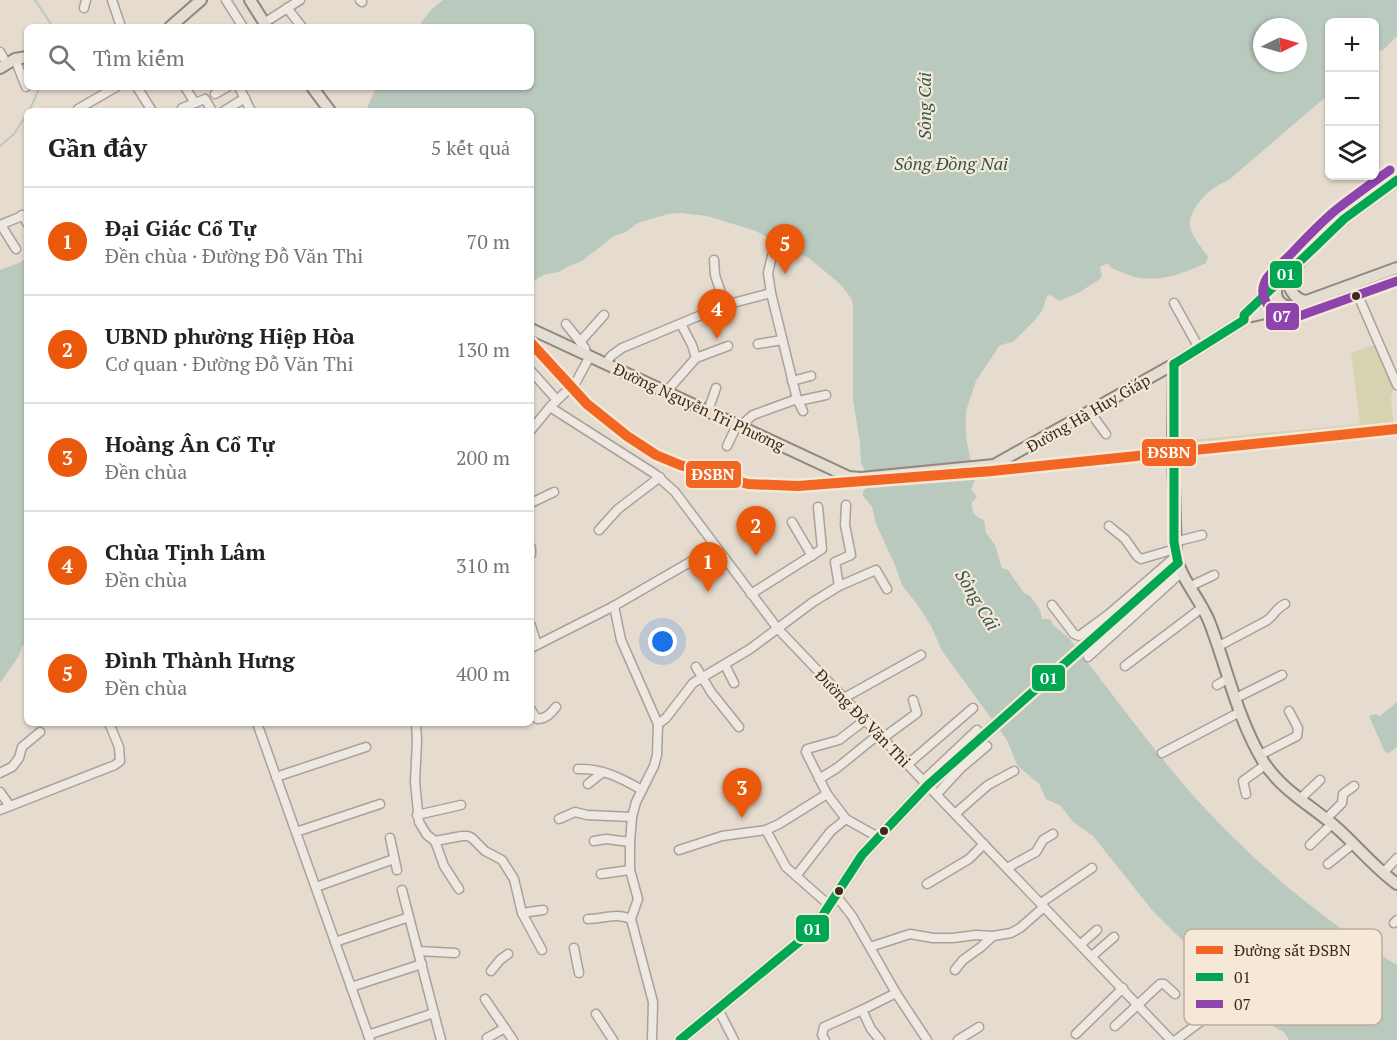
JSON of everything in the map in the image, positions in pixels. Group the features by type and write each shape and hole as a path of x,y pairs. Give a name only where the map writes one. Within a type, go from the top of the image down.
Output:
{"main road":[{"path":"173,24 201,0"},
{"path":"250,0 265,24"},
{"path":"7,64 24,58"},
{"path":"314,90 328,108"},
{"path":"1248,316 1337,226 1397,180"},
{"name":"Đường Hà Huy Giáp","path":"861,478 991,466 1174,364 1248,316 1290,307 1397,268"},
{"path":"1288,274 1288,283 1292,292 1299,299 1306,301"},
{"path":"1277,285 1277,298 1280,303 1290,307"},
{"name":"Đường Nguyễn Tri Phương","path":"534,329 843,475 861,478"},
{"path":"1174,364 1177,556 1203,607 1219,646 1240,712 1263,760 1283,785 1329,822 1397,884"},
{"path":"680,1040 805,937 817,924 862,855 926,783 953,762 1165,574 1177,556"}],"street":[{"path":"112,0 120,24"},
{"path":"226,0 241,24"},
{"path":"267,24 300,0"},
{"path":"287,8 300,24"},
{"path":"0,52 24,85"},
{"path":"80,108 112,90"},
{"path":"139,90 150,108"},
{"path":"187,90 195,103"},
{"path":"215,94 222,90"},
{"path":"241,90 250,108"},
{"path":"229,108 245,98"},
{"path":"182,108 205,99 210,108"},
{"path":"16,249 0,225 24,217"},
{"path":"772,256 768,273 771,293 792,381 802,411"},
{"path":"714,260 725,305"},
{"path":"1353,284 1397,385"},
{"path":"606,363 621,348 725,305 771,293"},
{"path":"1174,303 1199,348"},
{"path":"580,342 604,315"},
{"path":"534,426 576,382 588,355 566,324"},
{"path":"681,324 696,358"},
{"path":"758,344 782,340"},
{"path":"666,392 696,358 728,346"},
{"name":"Đường Đỗ Văn Thi","path":"534,376 553,404 660,477 675,492 778,629 1171,1040"},
{"path":"792,381 811,376"},
{"path":"708,411 716,388"},
{"path":"727,446 738,426 753,416 798,400 826,395"},
{"path":"1090,412 1106,434"},
{"path":"599,530 618,509 660,477"},
{"path":"534,502 554,492"},
{"path":"838,586 836,562 851,555 845,525 846,505"},
{"path":"751,594 823,547 818,507"},
{"path":"792,522 812,556"},
{"path":"1109,526 1125,539 1141,558 1177,556"},
{"path":"1052,605 1074,634 1080,636 1202,535"},
{"path":"534,646 614,606 716,547"},
{"path":"1088,657 1177,556"},
{"path":"658,724 666,718 693,683 725,665 838,586 876,570 887,589"},
{"path":"1191,586 1214,576"},
{"path":"1219,646 1266,621 1272,617 1278,607 1285,604"},
{"path":"614,606 621,640 658,724 657,755 636,802 630,842 630,870 638,899 632,919 653,1002 652,1040"},
{"path":"1125,666 1203,607"},
{"path":"844,698 921,655"},
{"path":"725,665 734,683"},
{"path":"696,667 739,727"},
{"path":"1236,698 1282,675"},
{"path":"1217,685 1228,678"},
{"path":"819,779 916,713 913,700"},
{"path":"534,714 537,719 548,716 556,707"},
{"path":"908,764 973,708"},
{"path":"1245,794 1243,782 1263,760 1297,736 1298,728 1289,711"},
{"path":"1162,753 1240,712"},
{"path":"865,720 839,740 807,749 806,755 826,794 846,819 878,837"},
{"path":"0,810 115,765 120,761 119,747 110,726"},
{"path":"260,726 369,1037 434,1013"},
{"path":"416,726 417,815 421,828 435,841 444,866 459,889"},
{"path":"926,783 977,730"},
{"path":"0,772 12,767 20,758 22,747 40,732"},
{"path":"937,794 961,768 987,746"},
{"path":"276,777 366,747"},
{"path":"578,769 590,769 617,776 642,790"},
{"path":"956,814 988,785 1014,771"},
{"path":"588,784 603,772"},
{"path":"1300,799 1320,780"},
{"path":"1310,845 1342,803 1343,794 1354,786"},
{"path":"0,792 10,806"},
{"path":"679,850 722,836 766,830 826,794"},
{"path":"296,832 380,804"},
{"path":"417,815 461,805"},
{"path":"560,819 575,812 588,815 632,817"},
{"path":"796,876 831,831 846,819"},
{"path":"766,830 786,867 829,905"},
{"path":"1007,868 1036,852 1043,840 1053,834"},
{"path":"435,841 468,836 484,851 502,860 514,879 522,913 542,950"},
{"path":"390,838 397,870"},
{"path":"594,841 606,839 630,842"},
{"path":"927,884 969,859 984,844"},
{"path":"1328,864 1353,844"},
{"path":"1383,873 1397,858"},
{"path":"316,887 394,859"},
{"path":"870,946 910,934 933,938 952,938 976,935 993,936 1016,931 1043,905 1092,868"},
{"path":"601,874 630,870"},
{"path":"402,890 441,1040"},
{"path":"835,894 852,916 896,993 927,1040"},
{"path":"522,913 543,910"},
{"path":"588,919 601,919 615,914 632,919"},
{"path":"335,942 409,917"},
{"path":"1081,944 1097,930"},
{"path":"955,970 963,960 993,936"},
{"path":"1092,956 1114,937"},
{"path":"574,948 579,973"},
{"path":"418,951 455,953"},
{"path":"491,971 508,954"},
{"path":"351,987 422,964"},
{"path":"1115,1026 1160,984 1164,984 1175,994"},
{"path":"1077,1034 1123,988"},
{"path":"825,1040 822,1035 824,1027 896,993"},
{"path":"485,999 513,1040"},
{"path":"718,1009 734,1040"},
{"path":"862,1010 871,1029 880,1040"},
{"path":"596,1014 613,1040"},
{"path":"1176,1040 1196,1025"},
{"path":"958,1040 979,1027"},
{"path":"487,1038 505,1028"}],"shaded area":[{"path":"1377,344 1394,386 1391,399 1394,429 1182,448 1181,441 1360,424 1351,353"}],"water":[{"name":"Sông Đồng Nai","path":"443,0 1397,0 1397,36 1379,51 1379,18 1325,18 1325,97 1229,180 1217,186 1199,202 1192,215 1190,227 1208,256 1206,263 1176,275 1144,279 1113,269 1108,263 1100,267 1102,275 1100,279 1080,292 1059,301 1051,295 1047,296 1042,311 1034,321 1013,342 1000,345 976,381 966,411 966,437 975,480 971,489 977,497 972,502 973,511 984,520 986,533 995,545 1002,568 1008,570 1024,593 1030,596 1040,610 1042,619 1050,619 1054,626 1069,638 1133,722 1200,803 1268,870 1342,929 1184,929 1184,942 1152,910 1093,836 1073,822 1061,806 1046,799 1039,784 1017,765 1007,740 942,651 931,626 902,585 876,524 872,507 863,496 868,485 868,476 861,463 853,400 853,305 851,298 840,284 810,259 756,231 707,216 681,213 668,214 638,223 626,232 614,236 582,261 534,280 534,108 367,108 375,90 534,90 534,24 420,24 430,11"},
{"path":"24,260 24,645 19,656 0,683 0,270"},
{"path":"1397,702 1397,747 1389,753 1385,752 1369,716 1375,714 1380,716"},
{"name":"Sông Đồng Nai","path":"1382,956 1397,965 1397,1040 1289,1040 1284,1032 1271,1025 1382,1025"}],"waterway":[{"path":"35,0 51,24"},
{"path":"30,108 39,90"},
{"path":"0,146 14,134 24,119"}],"rail line":[{"name":"ĐSBN","path":"534,346 587,404 627,436 656,455 680,465 748,484 798,486 992,471 1397,429"}],"transit line":[{"name":"07","path":"1390,170 1319,225 1269,275 1263,292 1264,299 1272,310 1291,319 1397,281"},
{"name":"01","path":"1174,364 1244,320 1244,315 1344,219 1397,180"},
{"name":"01","path":"1174,364 1174,542 1178,563"},
{"name":"01","path":"680,1040 805,937 817,924 862,855 928,785 1178,563"}],"place":[{"name":"Đình Thành Hưng","path":"785,274"},
{"name":"Chùa Tịnh Lâm","path":"717,339"},
{"name":"UBND phường Hiệp Hòa","path":"756,556"},
{"name":"Đại Giác Cổ Tự","path":"708,592"},
{"name":"Hoàng Ân Cổ Tự","path":"742,818"}],"water label":[{"name":"Sông Cái","path":"925,106"},
{"name":"Sông Cái","path":"977,600"}]}
